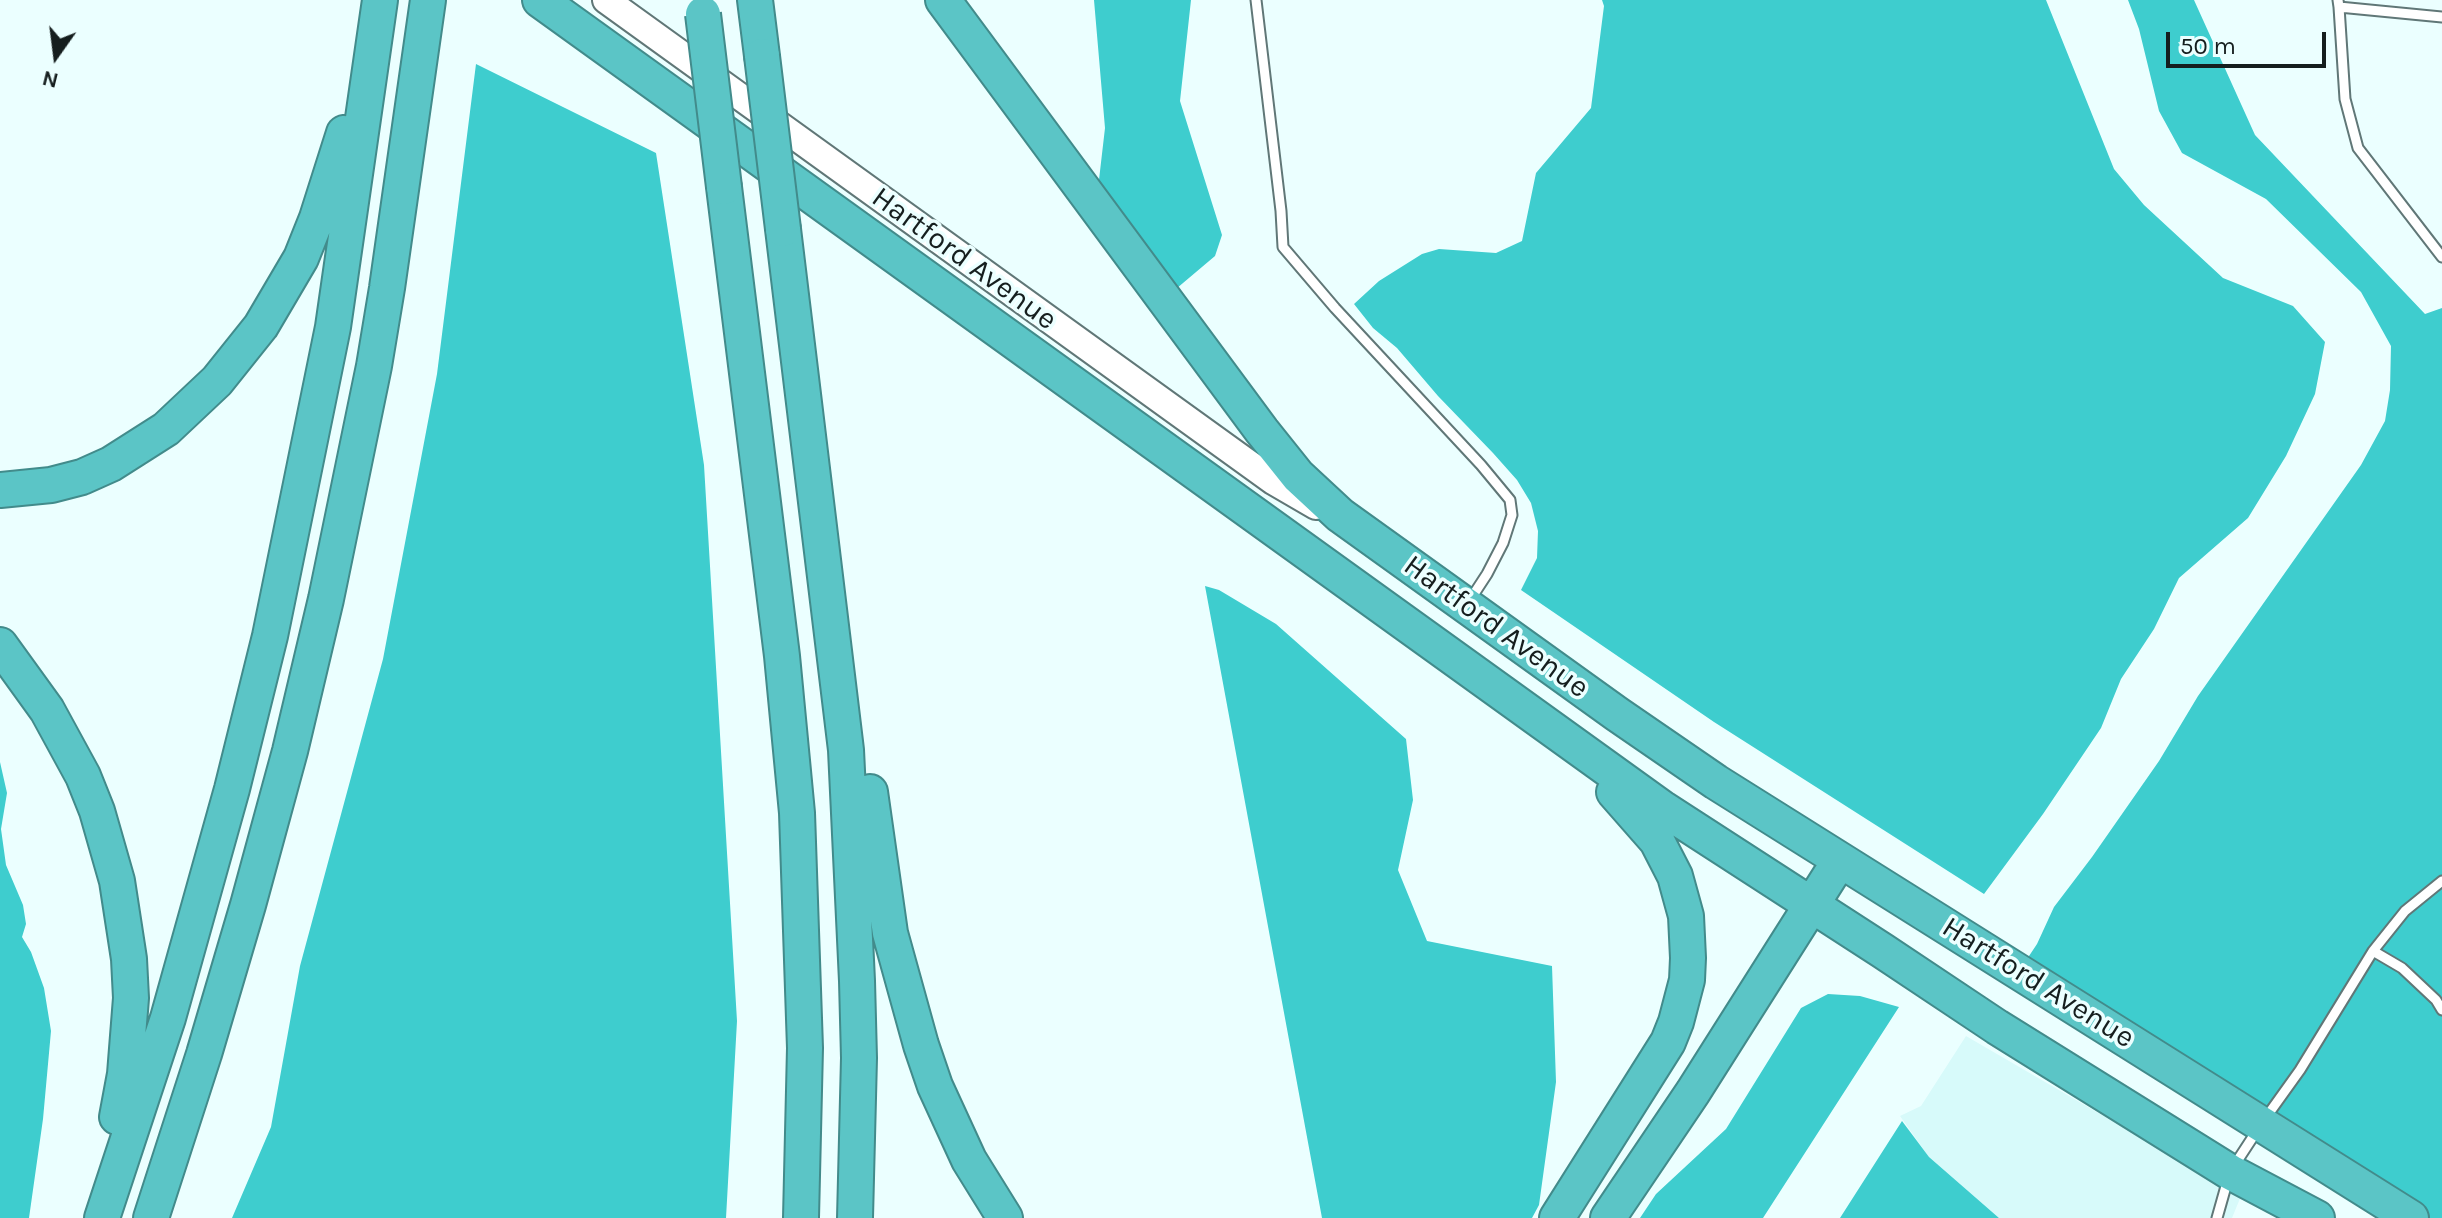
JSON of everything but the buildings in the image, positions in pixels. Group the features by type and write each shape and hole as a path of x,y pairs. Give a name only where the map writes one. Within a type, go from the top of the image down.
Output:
{"highway":[{"path":"0,490 51,485 82,477 111,464 166,429 209,390 241,354 282,294 317,218 341,147 378,0"},
{"path":"102,1218 182,967 232,789 270,636 333,327 378,0"},
{"path":"151,1218 244,920 290,751 326,599 387,288 428,0"},
{"name":"Hartford Avenue","path":"540,0 1662,808 1997,1027 2230,1172 2317,1218"},
{"path":"755,0 838,673 851,826 859,1058 855,1218"},
{"path":"943,0 1282,457 1316,494 1368,535"},
{"path":"702,7 783,671 797,813 805,1048 801,1218"},
{"path":"814,483 857,697 883,899 898,969 935,1086 969,1160 1005,1218"},
{"name":"Hartford Avenue","path":"1368,535 1675,755 2411,1218"},
{"path":"0,645 47,710 83,776 107,844 125,920 131,998 125,1074 110,1149 90,1218"},
{"path":"1535,718 1618,795 1657,841 1679,886 1688,937 1688,969 1683,1001 1668,1042 1557,1218"},
{"path":"1608,1218 1693,1092 1840,860"}],"main road":[{"name":"Hartford Avenue","path":"606,0 1273,481 1368,535"}],"lane":[{"path":"1256,0 1283,247 1510,500 1512,515 1503,543 1466,606"},
{"path":"2442,17 2338,4 2345,99 2358,148 2442,257"},
{"path":"2217,1218 2230,1172 2300,1070 2373,951 2405,911 2442,881"},
{"path":"2373,951 2402,968 2436,1000 2442,1010"}],"shaded area":[{"path":"1094,0 1191,0 1180,101 1222,235 1215,256 1170,294 1097,197 1105,128"},
{"path":"1602,0 2046,0 2114,169 2144,205 2223,278 2293,306 2325,342 2315,394 2286,456 2248,518 2179,578 2154,629 2121,679 2101,728 1984,894 1714,722 1521,590 1537,558 1538,531 1531,503 1517,480 1493,453 1397,348 1373,328 1354,304 1379,281 1422,254 1439,249 1496,253 1522,241 1536,173 1591,108 1604,6"},
{"path":"2128,0 2194,0 2255,135 2425,314 2442,308 2442,1218 2400,1218 2025,962 2054,907 2159,761 2198,696 2361,465 2385,421 2390,390 2391,346 2361,292 2266,199 2182,153 2159,111 2139,29"},
{"path":"476,64 656,153 704,465 737,1021 726,1218 232,1218 271,1127 300,966 383,659 437,374"},
{"path":"1205,586 1219,590 1276,624 1406,739 1413,800 1398,870 1427,941 1552,966 1556,1082 1539,1205 1532,1218 1322,1218"},
{"path":"0,762 7,793 1,829 6,865 23,905 26,924 22,937 44,988 51,1031 29,1218 0,1218"},
{"path":"1828,994 1860,996 1899,1007 1763,1218 1640,1218 1656,1194 1726,1129 1801,1008"},
{"path":"1966,1036 2241,1196 2232,1218 1999,1218 1929,1157 1900,1116 1921,1106"},
{"path":"1902,1121 1929,1157 1999,1218 1840,1218"}]}
